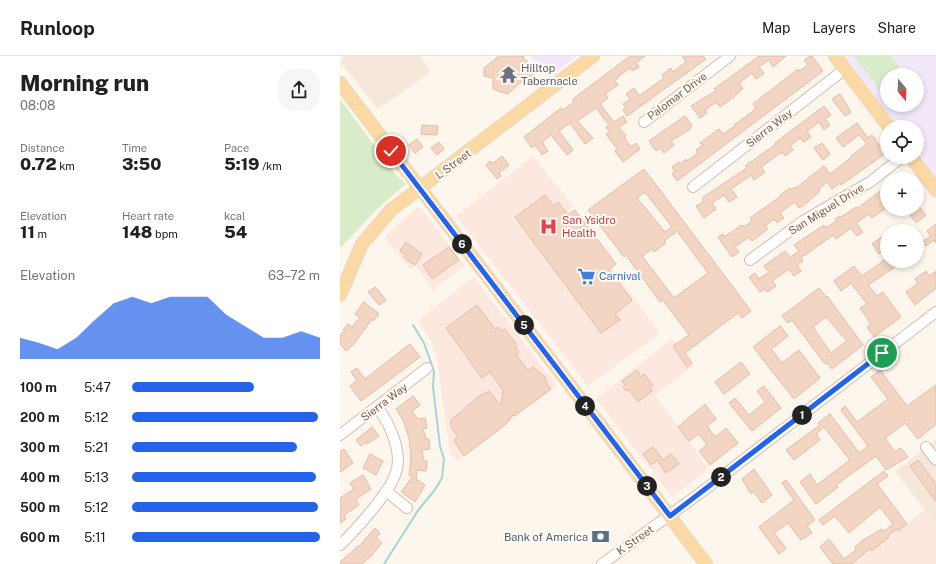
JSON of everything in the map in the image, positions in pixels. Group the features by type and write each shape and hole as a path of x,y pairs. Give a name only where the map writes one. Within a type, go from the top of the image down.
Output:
{"main road":[{"name":"L Street","path":"340,295 362,244 391,210 593,56"},
{"path":"835,56 883,120"},
{"path":"340,83 706,564"},
{"path":"916,164 936,190"}],"street":[{"name":"Palomar Drive","path":"644,122 730,56"},
{"name":"Sierra Way","path":"693,187 845,69"},
{"name":"San Miguel Drive","path":"750,260 803,221 870,182 893,164"},
{"name":"K Street","path":"602,564 670,516 936,312"},
{"name":"Sierra Way","path":"340,435 427,368"},
{"path":"340,545 352,534 386,491 396,475 398,456 390,426 377,406"},
{"path":"926,447 936,460"},
{"path":"386,491 407,508"}],"shaded area":[{"path":"344,56 420,56 431,72 378,109 340,61"},
{"path":"530,56 577,56 549,77"},
{"path":"845,56 936,56 936,179 924,163 924,120 893,120 887,112 924,112 924,68 880,68 880,103"},
{"path":"533,156 573,206 568,211 660,333 588,386 456,216"},
{"path":"416,208 421,208 465,266 433,290 416,266 411,270 384,237"},
{"path":"474,277 557,386 464,456 456,460 450,452 437,360 431,341 418,320"},
{"path":"672,338 693,366 655,395 709,469 672,497 596,399"},
{"path":"936,440 936,524 895,471"},
{"path":"925,510 936,524 936,564 854,564"}],"green space":[{"path":"854,56 891,56 900,68 880,68 880,91"},
{"path":"340,99 396,175 406,184 377,209 340,248"}],"building":[{"name":"Hilltop Tabernacle","path":"499,56 524,56 523,59 528,62 533,76 526,81 524,79 508,94 493,89 493,78 484,76 484,68"},
{"path":"630,56 645,56 636,63 639,67 632,71 630,68 620,75 615,81 618,85 605,94 608,98 600,104 614,122 623,116 627,122 619,127 626,136 624,137 631,147 636,143 640,149 623,162 615,151 617,149 606,134 610,132 606,127 609,125 596,108 577,121 593,138 585,144 570,123 559,131 573,150 567,155 551,135 542,142 548,151 542,155 535,145 532,148 524,137 561,108 563,110 574,102 573,99"},
{"path":"682,56 703,56 706,59 627,116 623,110 626,108 623,104 630,99 626,94 634,88 639,96 664,78 662,75 671,68 673,72 686,62"},
{"path":"759,56 786,56 773,67 769,60 759,67 764,73 756,79 752,73 739,83 743,88 734,97 720,107 716,102 705,110 707,113 700,118 691,106 716,91 714,89"},
{"path":"812,56 823,71 677,181 672,174 675,172 672,167 679,162 680,164 686,159 687,161 698,153 696,150 703,145 700,143 719,129 723,134 735,126 734,125 756,109 753,104 798,69 800,71 808,65 804,60"},
{"path":"840,94 851,112 845,116 832,99"},
{"path":"824,106 831,115 825,119 830,125 824,130 819,122 807,131 811,137 804,142 800,138 790,146 793,150 785,156 782,152 761,167 765,172 754,180 751,175 731,189 737,197 729,202 724,195 712,203 716,209 704,218 696,206 704,201 702,198 747,168 745,166 776,144 775,143"},
{"path":"685,116 692,126 689,130 671,141 674,145 664,153 660,148 656,151 649,141"},
{"path":"857,123 868,138 872,135 880,145 880,157 841,185 840,183 832,189 827,182 819,189 820,191 799,208 795,202 789,206 780,213 784,218 777,223 774,219 765,226 768,229 752,241 749,237 735,247 739,252 732,257 718,237 723,234 724,237 742,225 744,227 752,221 750,218 781,196 780,195 790,188 791,190 795,187 796,188 824,166 830,174 867,144 859,135 843,147 836,138"},
{"path":"422,125 438,126 437,135 421,134"},
{"path":"417,139 423,147 415,153 409,145"},
{"path":"439,142 444,149 437,155 431,148"},
{"path":"822,143 830,154 823,160 814,148"},
{"path":"502,156 509,165 499,173 501,176 497,179 486,165 490,161 492,164"},
{"path":"644,169 751,311 742,318 738,313 685,353 692,363 687,367 673,346 689,335 663,300 660,302 626,255 624,257 588,210","holes":["645,192 672,227 665,232 637,198","677,231 708,273 674,298 642,256 652,249 654,252 666,243 664,241"]},
{"path":"880,191 880,212 872,218 869,214 856,223 863,232 857,236 851,228 836,239 833,235 801,258 803,261 797,265 801,271 794,276 789,269 772,281 776,286 767,292 764,289 760,292 749,277 755,273 759,279 769,272 764,266 785,251 790,257 799,251 794,245 824,225 826,228 837,221 835,219 840,216 841,217 856,207 858,208"},
{"path":"545,195 554,206 558,202 568,215 575,210 616,264 609,270 632,300 615,314 620,320 601,333 515,217"},
{"path":"924,213 926,215 916,223 911,216 924,216"},
{"path":"936,224 936,243 934,240 926,246 924,240 931,236 927,231"},
{"path":"880,238 880,253 879,254 872,244"},
{"path":"406,242 422,254 415,265 404,258 406,255 400,251"},
{"path":"449,247 459,260 432,279 423,265"},
{"path":"880,263 880,268 894,268 868,285 877,296 883,292 901,317 874,337 867,327 871,324 860,308 867,304 851,283 841,291 834,281 854,266 862,276"},
{"path":"926,271 929,276 936,271 936,288 915,305 906,292 918,283 915,279"},
{"path":"375,287 386,300 379,305 368,292"},
{"path":"819,288 826,297 827,296 863,345 832,369 827,363 825,364 792,320 788,323 782,316","holes":["826,317 847,341 831,353 813,327"]},
{"path":"364,302 379,314 373,321 372,319 353,345 346,351 340,344 340,335 345,331 343,330 348,324 352,327 360,317 355,314"},
{"path":"477,305 495,329 498,327 502,331 505,329 517,345 515,347 519,352 516,354 528,371 533,367 545,377 547,385 551,389 514,416 513,415 505,425 464,456 454,440 458,437 451,427 451,420 478,397 489,391 501,406 503,390 490,372 482,378 446,328"},
{"path":"780,326 788,336 771,349 782,363 799,350 820,378 794,399 753,347"},
{"path":"410,344 420,357 361,401 350,386 357,381 351,372 357,368 365,379"},
{"path":"741,362 750,374 724,394 715,382"},
{"path":"637,370 641,377 644,374 653,385 650,388 652,391 638,402 628,389 626,391 623,387 625,385 622,381"},
{"path":"880,370 907,406 936,385 936,424 918,439 905,423 885,438 895,452 901,448 908,457 886,470 876,456 836,485 838,487 816,504 800,482 810,474 817,485 850,460 824,427 816,434 820,440 794,460 786,450 820,425 818,423 830,414 859,453 868,446 841,410 845,406 857,422 888,399 871,377"},
{"path":"764,386 781,408 752,431 729,403 735,398 749,415 765,402 757,391"},
{"path":"413,396 420,405 412,411 418,419 425,418 427,428 423,429 426,439 429,439 430,449 422,450 424,461 427,461 426,471 417,470 416,479 425,485 415,502 401,492 413,476 409,476 411,457 409,438 403,420 396,409"},
{"path":"705,404 716,419 707,426 715,437 726,428 738,443 710,465 699,451 707,445 699,434 689,441 678,427"},
{"path":"372,427 379,436 361,446 356,440"},
{"path":"653,447 663,460 671,454 679,464 666,473 657,460 651,465 643,454"},
{"path":"344,449 353,463 340,472 340,452"},
{"path":"370,454 383,461 376,475 363,468"},
{"path":"918,460 936,484 936,502 910,466"},
{"path":"754,469 772,495 762,503 754,492 751,494 742,479"},
{"path":"884,471 888,476 877,484 907,524 898,531 897,529 872,551 870,549 852,564 833,564 820,547 829,539 844,559 856,550 855,547 863,540 882,529 884,531 893,524 880,507 849,533 835,516 823,525 819,520"},
{"path":"363,475 371,489 356,499 359,505 344,515 346,519 340,523 340,498 354,489 350,483"},
{"path":"786,480 815,520 807,526 812,533 801,540 788,523 774,533 786,548 779,554 759,527 794,500 782,483"},
{"path":"375,528 380,533 376,538 382,543 371,556 362,564 340,564 340,562 362,543"}],"waterway":[{"path":"384,564 419,509 434,491 442,478 444,459 440,446 433,387 434,371 424,343 413,325"}],"place":[{"name":"Hilltop Tabernacle","path":"508,74"},
{"name":"San Ysidro Health","path":"549,226"},
{"name":"Carnival","path":"586,276"},
{"name":"Bank of America","path":"601,537"}],"route":[{"path":"391,151 670,516 882,353"}]}
